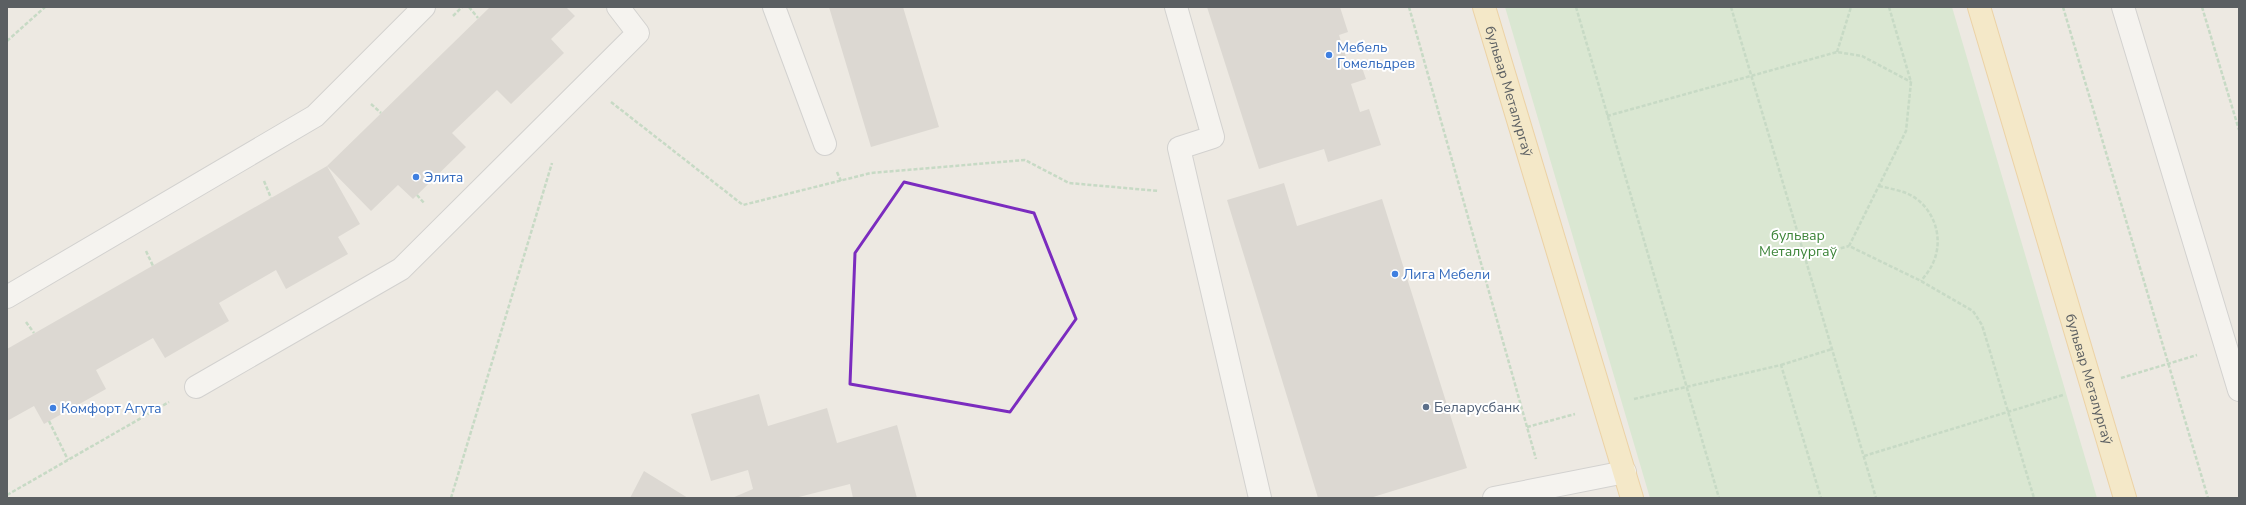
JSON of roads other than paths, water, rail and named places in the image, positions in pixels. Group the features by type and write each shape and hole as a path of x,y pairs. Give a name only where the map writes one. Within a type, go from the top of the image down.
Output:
{"main road":[{"name":"бульвар Металургаў","path":"1484,7 1632,498"},
{"name":"бульвар Металургаў","path":"1980,7 2125,498"}],"lane":[{"path":"7,297 315,116 424,7"},
{"path":"196,386 401,268 638,33 618,7"},
{"path":"774,7 825,144"},
{"path":"1176,7 1213,137 1178,148 1260,498"},
{"path":"2123,7 2239,390"},
{"path":"1494,498 1625,472"}],"place":[{"name":"Мебель Гомельдрев","path":"1329,55"},
{"name":"Элита","path":"416,177"},
{"name":"Лига Мебели","path":"1395,274"},
{"name":"Беларусбанк","path":"1426,407"},
{"name":"Комфорт Агута","path":"53,408"}]}
